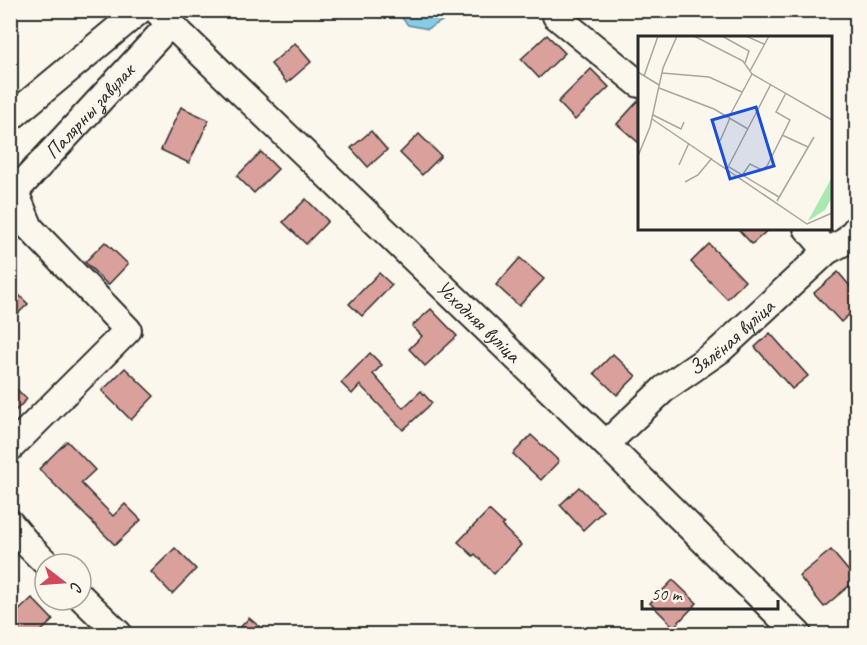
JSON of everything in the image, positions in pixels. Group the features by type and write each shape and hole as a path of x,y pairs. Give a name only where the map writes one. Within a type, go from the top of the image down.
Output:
{"street":[{"path":"10,118 140,10"},
{"path":"556,16 638,83"},
{"name":"Палярны завулак","path":"13,194 163,18"},
{"name":"Усходняя вуліца","path":"163,18 606,444 798,634"},
{"path":"10,448 128,330 30,228 13,194"},
{"path":"812,230 847,244"},
{"name":"Зялёная вуліца","path":"606,444 665,388 720,350 847,244"},
{"path":"10,523 34,552"},
{"path":"93,609 119,634"}],"water":[{"path":"396,11 460,11 428,29 408,25"}],"building":[{"path":"547,35 565,53 539,78 521,59"},
{"path":"295,43 311,62 287,83 271,64"},
{"path":"591,69 609,87 575,120 558,102"},
{"path":"638,101 638,142 617,124"},
{"path":"181,107 209,120 189,163 161,150"},
{"path":"371,131 387,150 368,167 351,148"},
{"path":"419,134 441,156 422,175 400,153"},
{"path":"261,152 278,169 254,193 237,176"},
{"path":"306,199 328,221 306,244 283,222"},
{"path":"739,230 768,230 752,244"},
{"path":"105,242 128,264 108,285 85,262"},
{"path":"709,244 745,281 727,299 691,262"},
{"path":"520,258 544,279 519,306 496,285"},
{"path":"838,272 856,293 856,308 841,322 814,293"},
{"path":"379,273 392,285 362,316 349,304"},
{"path":"10,286 28,304 10,321"},
{"path":"431,309 457,336 425,366 409,349 422,336 412,326"},
{"path":"770,333 808,376 792,389 755,347"},
{"path":"370,353 382,365 373,374 403,408 421,391 432,403 403,430 360,385 352,394 341,383"},
{"path":"613,354 636,376 617,395 594,373"},
{"path":"125,368 154,396 131,420 102,391"},
{"path":"10,383 27,399 10,416"},
{"path":"531,435 559,461 541,480 513,454"},
{"path":"67,441 95,470 81,483 113,516 125,504 141,520 115,545 39,469"},
{"path":"579,487 603,511 583,530 560,505"},
{"path":"489,510 521,545 494,574 475,554 473,556 458,542"},
{"path":"175,548 196,569 172,594 151,572"},
{"path":"831,550 856,580 824,607 799,576"},
{"path":"673,580 697,603 674,627 650,603"},
{"path":"32,598 33,612 45,612 53,620 38,634 19,634 10,626 10,619"},
{"path":"249,618 268,634 234,634"}]}
